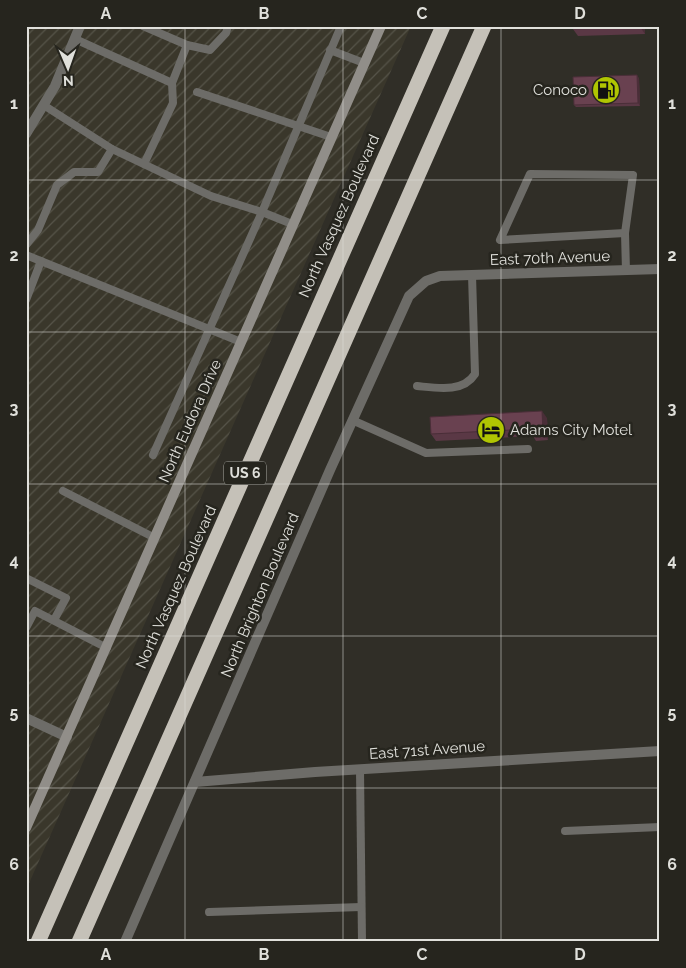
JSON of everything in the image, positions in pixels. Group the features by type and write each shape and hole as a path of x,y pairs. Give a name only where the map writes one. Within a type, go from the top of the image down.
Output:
{"highway":[{"name":"North Vasquez Boulevard","path":"38,942 443,26"},
{"name":"US 6","path":"79,942 484,26"}],"street":[{"path":"26,134 45,106 80,26"},
{"name":"North Eudora Drive","path":"26,828 381,26"},
{"name":"East 70th Avenue","path":"440,276 660,269"},
{"name":"North Brighton Boulevard","path":"125,942 352,420 408,296 426,281 440,276"},
{"path":"27,720 67,737"},
{"name":"East 71st Avenue","path":"196,782 660,751"}],"lane":[{"path":"143,26 187,45 210,50 226,33 228,26"},
{"path":"153,455 262,212 341,26"},
{"path":"75,39 172,83"},
{"path":"144,164 173,102 172,83 187,45"},
{"path":"330,50 364,63"},
{"path":"197,92 331,137"},
{"path":"45,106 112,148 144,164 211,196 262,212 292,224"},
{"path":"26,245 38,230 57,185 74,172 98,172 112,148"},
{"path":"625,233 500,240 530,174 633,175 625,233 626,271"},
{"path":"26,255 241,342"},
{"path":"26,300 41,261"},
{"path":"417,386 440,388 462,386 470,382 475,374 472,275"},
{"path":"352,420 426,453 528,449"},
{"path":"63,491 155,538"},
{"path":"26,578 66,598 54,620"},
{"path":"26,628 35,612 107,648"},
{"path":"360,770 362,942"},
{"path":"564,831 660,827"},
{"path":"209,912 361,907"}],"shaded area":[{"path":"26,26 411,26 26,890"}],"building":[{"path":"573,26 640,26 640,27 573,29"},
{"path":"637,75 638,103 574,105 573,77"},
{"path":"542,411 543,433 531,434 531,429 431,434 430,417"}],"place":[{"name":"Conoco","path":"606,90"},
{"name":"Adams City Motel","path":"491,430"}]}
